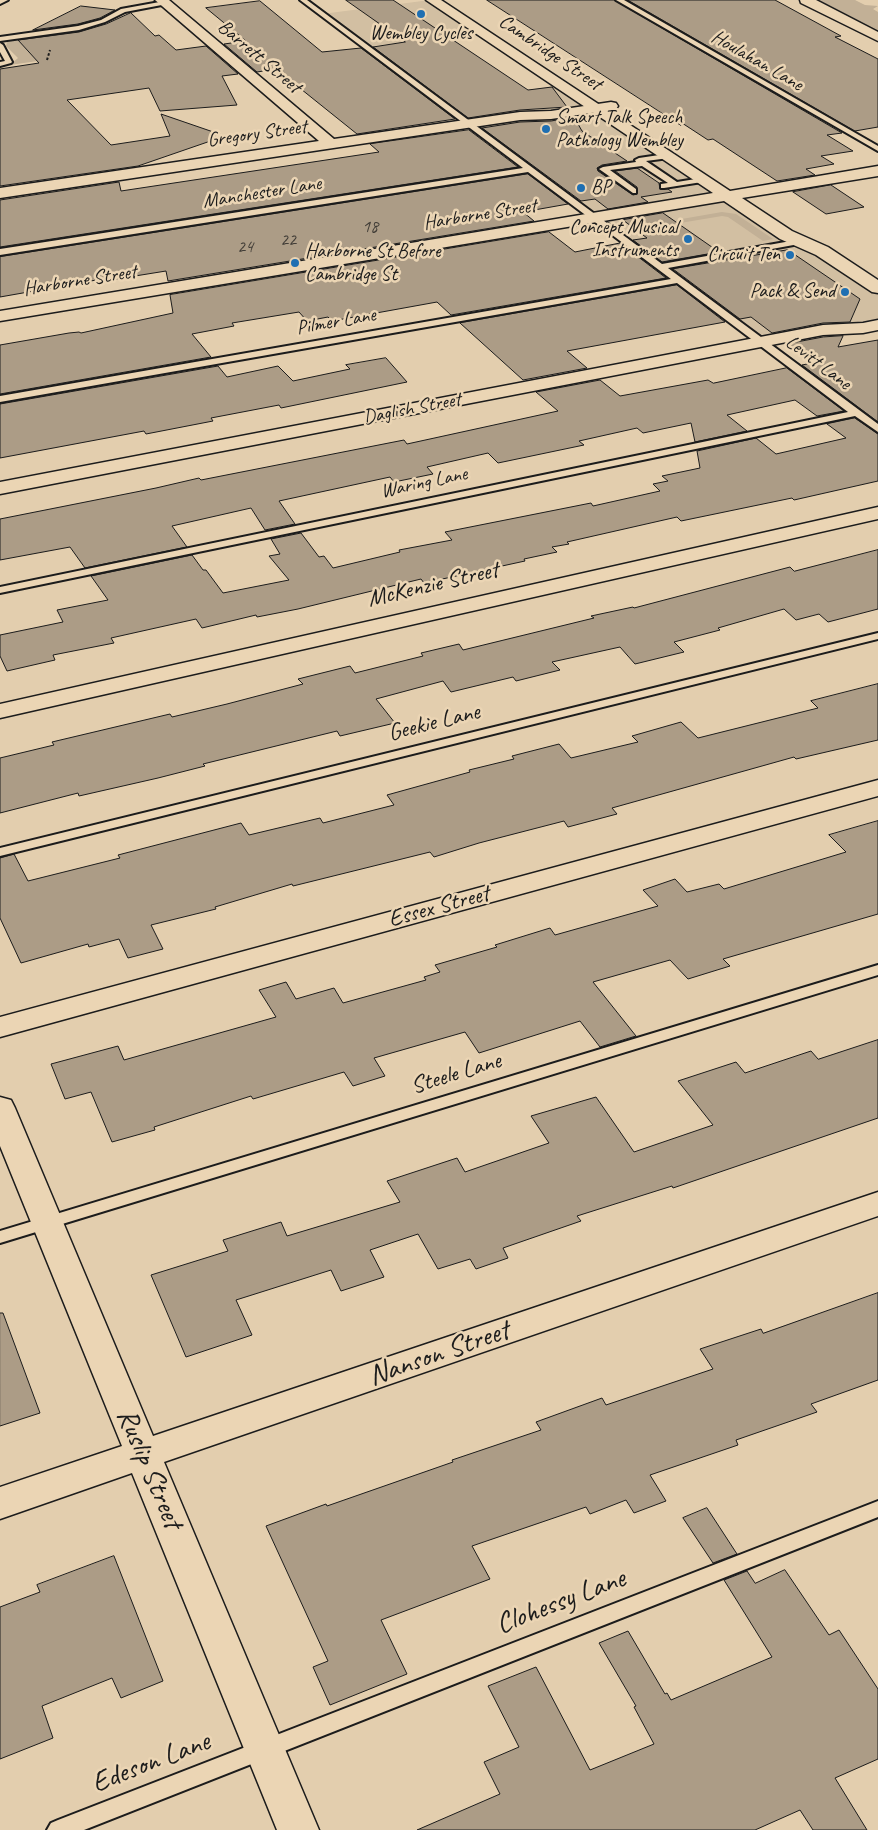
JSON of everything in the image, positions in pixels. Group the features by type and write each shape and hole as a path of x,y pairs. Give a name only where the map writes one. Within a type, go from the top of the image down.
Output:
{"street":[{"name":"Cambridge Street","path":"432,0 598,104 741,198 786,235 822,251 878,288"},
{"name":"Cambridge Street","path":"450,0 598,104 666,156 702,180 741,198 806,233 822,251"},
{"path":"806,0 878,38"},
{"path":"163,2 180,1"},
{"name":"Barrett Street","path":"163,2 330,144"},
{"name":"Gregory Street","path":"0,193 520,116 551,115 598,104"},
{"name":"Harborne Street","path":"0,324 599,221 633,200 741,198 878,171"},
{"name":"Harborne Street","path":"0,316 741,198 878,179"},
{"name":"Daglish Street","path":"823,330 849,319 878,313"},
{"name":"Daglish Street","path":"0,488 823,330 863,328 878,325"},
{"name":"McKenzie Street","path":"0,711 878,514"},
{"name":"Essex Street","path":"0,1027 878,788"},
{"name":"Ruslip Street","path":"0,1108 298,1830"},
{"name":"Nanson Street","path":"0,1503 878,1204"}],"lane":[{"path":"0,2 5,0"},
{"name":"Levitt Lane","path":"302,0 878,429"},
{"name":"Houlahan Lane","path":"619,0 878,149"},
{"path":"0,39 79,28 103,21 123,10 163,2"},
{"path":"0,47 9,62 0,64"},
{"path":"666,156 639,160 674,184"},
{"path":"633,200 603,169 643,163"},
{"name":"Manchester Lane","path":"0,252 529,169"},
{"path":"664,186 702,180"},
{"path":"660,267 799,241"},
{"path":"739,245 747,251"},
{"name":"Pilmer Lane","path":"0,399 678,280"},
{"name":"Waring Lane","path":"0,590 856,413"},
{"name":"Geekie Lane","path":"0,852 878,636"},
{"name":"Steele Lane","path":"0,1237 878,970"},
{"name":"Clohessy Lane","path":"265,1749 878,1509"},
{"name":"Edeson Lane","path":"58,1830 265,1749"}],"shaded area":[{"path":"441,0 487,31 366,47 322,14"},
{"path":"818,0 855,0 865,5 878,6 873,9 878,12 878,30"},
{"path":"52,35 45,60 10,65 18,58 6,46 7,42"},
{"path":"568,84 878,288 878,319 761,342 441,103"},
{"path":"722,212 736,214 773,239 763,241 728,217 722,216 680,223 676,220"}],"building":[{"path":"346,0 393,0 528,90 552,87 567,107 520,110 468,118 373,47 405,42"},
{"path":"487,0 614,0 842,133 827,135 853,151 821,156 834,164 806,169 815,175 777,181 713,139 708,140 682,123 681,125"},
{"path":"628,0 775,0 841,36 835,37 878,59 878,127 855,131"},
{"path":"260,1 322,52 361,48 455,119 357,134 276,69 257,72 224,44 246,41 206,8"},
{"path":"81,6 115,10 100,18 78,24 33,30"},
{"path":"131,13 155,36 159,35 176,50 206,46 238,74 222,76 237,105 160,111 149,88 67,100 111,145 170,136 161,114 225,136 138,166 0,186 0,69 39,63 18,40 79,32 106,24"},
{"path":"574,117 582,131 627,161 602,165 597,168 598,171 633,195 637,194 637,187 615,171 637,168 659,183 660,189 668,189 672,192 641,197 648,202 608,209 595,199 581,201 482,128"},
{"path":"469,130 518,167 0,247 0,200 119,182 121,191 379,152 370,144"},
{"path":"528,174 568,204 523,212 534,221 168,281 166,271 104,281 102,279 0,297 0,257"},
{"path":"831,185 864,207 826,214 793,192"},
{"path":"663,213 719,252 662,262 633,240 647,238 623,220"},
{"path":"549,232 575,252 620,243 666,278 451,315 437,302 332,321 328,317 307,321 299,312 232,323 234,326 192,334 211,357 0,394 0,345 69,333 81,333 173,313 170,295"},
{"path":"788,250 860,299 850,322 823,323 772,333 751,317 740,319 673,269"},
{"path":"677,285 725,322 567,351 587,368 523,380 460,323"},
{"path":"843,336 838,347 878,340 878,422 802,365 812,363 786,344 823,337"},
{"path":"386,358 407,382 281,408 279,405 211,418 213,421 146,434 144,431 0,458 0,404 218,366 227,377 278,366 293,381 350,369 346,365"},
{"path":"787,368 844,411 817,416 795,400 727,415 747,431 695,442 691,423 643,433 637,428 579,441 584,445 498,463 488,453 427,467 433,474 394,482 390,477 279,501 295,524 265,530 251,508 172,526 187,547 85,568 70,547 0,560 0,519 199,478 201,480 404,440 407,444 558,411 536,392 600,380 620,396 708,380 713,383"},
{"path":"855,418 878,434 878,481 794,500 792,498 681,521 677,517 567,542 569,544 552,547 557,552 524,559 525,561 424,583 421,579 298,609 257,617 256,615 202,628 196,619 111,638 114,643 53,655 55,660 7,671 0,656 0,635 63,622 57,610 108,600 91,576 192,555 223,593 289,580 269,556 280,554 271,539 301,533 319,557 324,556 333,568 400,552 399,550 452,540 445,532 591,503 593,506 660,491 653,484 668,481 662,476 700,468 697,451 756,438 776,454 846,438 827,424"},
{"path":"878,550 878,609 828,622 819,614 796,620 784,609 718,628 720,630 674,642 684,652 635,664 620,647 552,662 560,670 516,681 513,677 451,692 443,681 376,699 395,723 340,736 337,731 203,764 205,766 158,778 79,796 78,793 0,813 0,758 54,745 52,742 170,714 172,717 227,704 303,684 298,679 350,666 355,673 423,656 421,653 459,644 463,650 790,567 794,571"},
{"path":"878,684 878,740 796,759 794,757 612,808 617,814 568,827 564,821 434,857 430,852 293,886 292,884 215,907 216,909 151,925 163,949 128,958 119,939 89,947 88,944 21,963 0,918 0,858 14,854 28,881 120,858 118,855 241,823 249,835 320,818 323,823 394,805 387,795 470,772 469,770 514,759 512,756 559,744 571,758 638,742 632,736 681,722 698,738 818,708 811,701"},
{"path":"878,821 878,914 723,959 730,966 688,979 670,960 593,982 636,1036 600,1047 580,1021 479,1053 465,1032 374,1058 385,1076 353,1086 344,1072 253,1099 251,1096 154,1127 155,1130 112,1142 91,1092 65,1099 51,1064 118,1046 124,1060 276,1017 259,990 286,982 296,999 334,988 343,1003 426,980 424,977 440,972 435,965 497,947 495,945 550,928 555,935 658,906 643,890 675,879 687,892 719,884 724,889 846,852 829,835"},
{"path":"878,1040 878,1118 673,1188 672,1186 577,1216 581,1221 503,1248 508,1258 476,1269 470,1259 438,1269 418,1234 370,1250 384,1277 341,1291 331,1270 236,1300 252,1335 186,1357 151,1275 228,1251 223,1240 281,1222 287,1236 400,1202 387,1181 457,1158 465,1172 549,1143 531,1116 596,1097 634,1152 713,1125 678,1081 736,1062 745,1073 811,1051 818,1059"},
{"path":"878,1293 878,1380 811,1404 817,1412 736,1440 738,1445 650,1475 666,1501 634,1513 626,1500 590,1514 586,1507 472,1546 490,1579 381,1620 407,1674 330,1705 313,1667 328,1661 266,1526 541,1430 536,1422 602,1398 606,1405 713,1369 700,1349 761,1329 763,1333"},
{"path":"0,1313 3,1313 40,1413 0,1426"},
{"path":"707,1508 737,1554 713,1563 683,1518"},
{"path":"114,1556 163,1681 121,1698 112,1678 42,1706 53,1738 0,1759 0,1607 40,1592 37,1585"},
{"path":"785,1570 829,1635 839,1630 878,1689 878,1759 835,1778 867,1830 813,1830 800,1810 755,1830 417,1830 500,1794 484,1762 519,1747 488,1686 536,1667 590,1770 654,1744 634,1707 636,1706 599,1643 628,1631 665,1694 667,1693 671,1700 772,1657 724,1580 747,1571 755,1583"}],"place":[{"name":"Wembley Cycles","path":"421,14"},
{"name":"Smart Talk Speech Pathology Wembley","path":"546,129"},
{"name":"BP","path":"581,188"},
{"name":"Concept Musical Instruments","path":"688,239"},
{"name":"Circuit Ten","path":"790,255"},
{"name":"Harborne St Before Cambridge St","path":"295,263"},
{"name":"Pack & Send","path":"845,292"}]}
